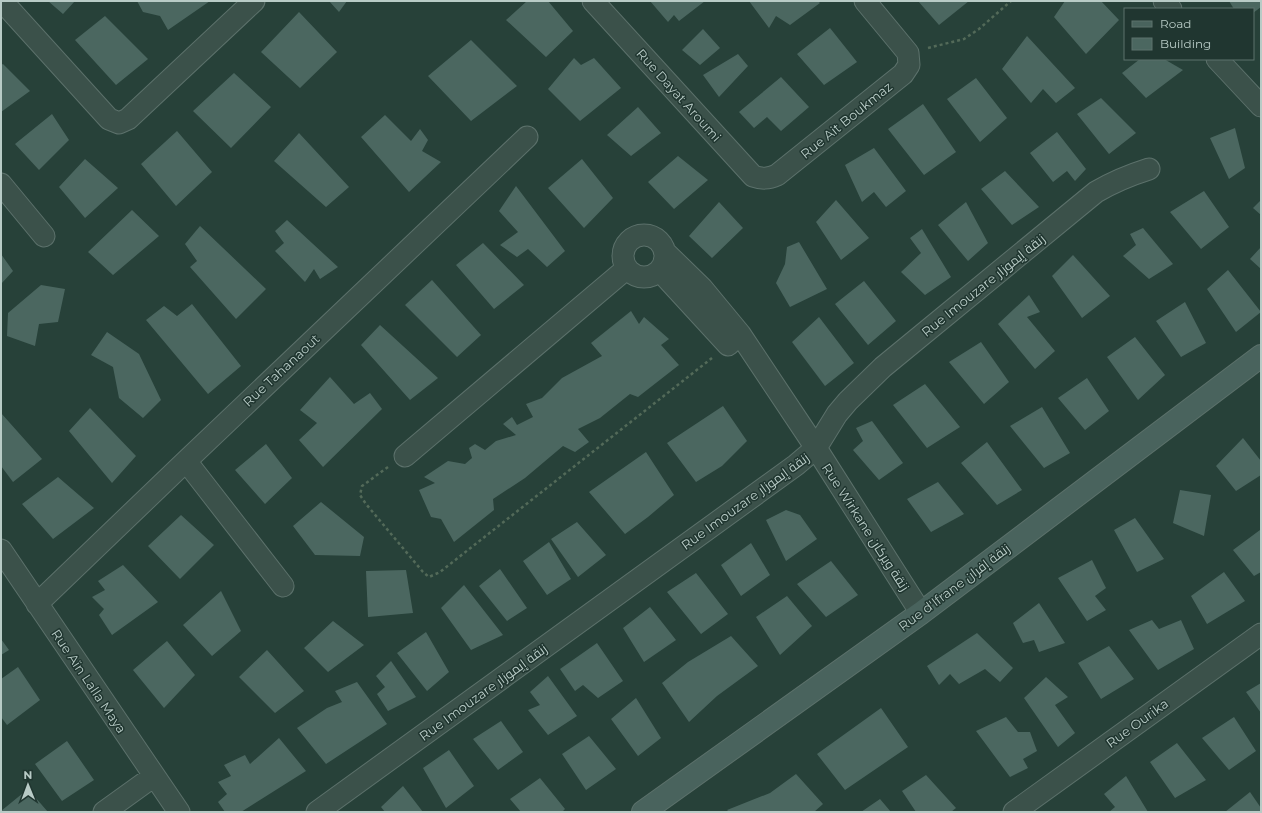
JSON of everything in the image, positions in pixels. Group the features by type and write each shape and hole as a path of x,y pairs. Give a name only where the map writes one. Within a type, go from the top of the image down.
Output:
{"street":[{"path":"2,1 109,119 119,123 128,119 254,1"},
{"name":"Rue Dayat Aroumi","path":"593,1 753,176 769,178"},
{"path":"865,1 908,53"},
{"name":"Rue Ait Boukmaz","path":"769,178 777,176 903,74 909,64 908,53"},
{"path":"1218,60 1261,106"},
{"name":"Rue Tahanaout","path":"37,604 527,138"},
{"name":"Rue Imouzare زنقة إيموزار","path":"317,812 796,465 816,448 837,414 883,367 1096,192 1128,175 1149,169"},
{"path":"1,184 44,236"},
{"path":"662,261 652,276 642,278 633,275 626,269 622,260 623,250 627,242 635,236 644,234 654,237 661,243 662,261 686,300 734,340"},
{"name":"Rue Wirkane زنقة ويركان","path":"662,261 702,288 734,340 816,448 921,613"},
{"path":"405,456 626,269"},
{"path":"686,300 702,288"},
{"name":"Rue d'Ifrane زنقة إفران","path":"643,812 921,613 1261,356"},
{"path":"186,461 283,586"},
{"name":"Rue Aïn Lalla Maya","path":"1,550 179,812"},
{"name":"Rue Ourika","path":"1014,812 1261,634"},
{"path":"104,812 154,776"}],"path":[{"path":"908,53 964,39 979,29 1011,1"},
{"path":"405,456 362,486 360,495 423,572 429,577 440,572 734,340"}],"building":[{"path":"48,1 75,1 63,14"},
{"path":"137,1 210,1 168,30 160,16 143,12"},
{"path":"329,1 347,1 339,12"},
{"path":"527,1 548,1 573,31 546,57 506,20"},
{"path":"650,1 705,1 679,21 674,15 668,22"},
{"path":"749,1 818,1 820,3 790,25 776,16 769,28"},
{"path":"918,1 969,1 939,25"},
{"path":"1065,1 1101,1 1119,20 1086,54 1054,17"},
{"path":"1229,1 1261,1 1261,7 1254,12 1254,8 1233,8"},
{"path":"299,12 337,52 300,88 261,52"},
{"path":"105,16 148,59 116,85 75,40"},
{"path":"830,28 857,62 824,85 797,54"},
{"path":"703,29 720,48 700,65 682,50"},
{"path":"1027,36 1075,88 1056,103 1043,89 1031,103 1002,69"},
{"path":"471,40 517,86 471,121 428,76"},
{"path":"738,54 748,66 719,97 703,75"},
{"path":"574,58 581,65 594,58 621,88 580,121 548,89"},
{"path":"1139,60 1166,60 1183,70 1146,98 1122,73"},
{"path":"3,64 30,91 1,112 1,65"},
{"path":"234,73 271,107 231,148 193,111"},
{"path":"781,77 809,107 781,131 767,117 754,128 739,112"},
{"path":"976,78 1007,118 980,142 947,99"},
{"path":"1101,98 1136,133 1109,154 1077,114"},
{"path":"923,104 956,152 924,175 888,129"},
{"path":"638,107 661,133 631,156 607,135"},
{"path":"52,114 69,140 39,170 15,144"},
{"path":"385,115 411,141 420,129 428,140 422,151 441,162 409,192 361,137"},
{"path":"1235,128 1245,168 1229,179 1210,138"},
{"path":"177,131 212,172 176,206 141,164"},
{"path":"1057,132 1086,169 1075,181 1067,171 1053,182 1030,153"},
{"path":"299,133 349,187 326,207 274,161"},
{"path":"874,148 906,191 886,207 874,192 862,202 845,165"},
{"path":"678,156 708,180 674,209 648,182"},
{"path":"85,159 118,188 85,218 59,187"},
{"path":"582,159 613,198 584,228 548,188"},
{"path":"1005,171 1039,207 1012,225 981,189"},
{"path":"516,186 565,251 547,267 528,249 517,257 500,245 518,232 499,211"},
{"path":"1204,191 1229,227 1201,249 1170,212"},
{"path":"836,200 869,238 841,260 816,222"},
{"path":"1261,200 1261,215 1253,208"},
{"path":"719,202 743,228 712,258 689,236"},
{"path":"966,202 988,243 968,261 938,225"},
{"path":"132,210 159,236 113,275 88,252"},
{"path":"287,220 338,267 320,279 314,269 305,282 275,251 284,243 275,231"},
{"path":"200,226 266,289 236,319 190,267 197,261 185,244"},
{"path":"1143,228 1173,264 1149,279 1123,256 1136,245 1130,234"},
{"path":"922,229 951,277 925,295 901,272 921,253 910,238"},
{"path":"799,242 827,289 790,307 776,283 785,264 787,247"},
{"path":"483,243 524,285 494,309 456,265"},
{"path":"1261,247 1261,269 1250,259"},
{"path":"1,254 13,271 1,284"},
{"path":"1073,255 1110,296 1082,318 1052,276"},
{"path":"1228,270 1261,312 1236,332 1207,289"},
{"path":"432,280 481,335 457,357 405,305"},
{"path":"864,281 896,321 868,345 835,304"},
{"path":"41,285 65,289 58,322 39,324 35,346 7,336 8,313"},
{"path":"1029,295 1040,312 1027,317 1055,351 1035,369 998,324"},
{"path":"1185,302 1206,343 1181,357 1156,321"},
{"path":"192,304 241,366 208,394 146,320 164,306 177,316"},
{"path":"631,311 639,324 644,317 669,339 661,345 679,365 638,397 630,394 600,418 578,429 589,442 575,452 563,446 525,478 493,499 494,510 454,542 441,519 431,517 419,490 435,483 424,477 448,461 465,464 472,458 469,448 475,444 485,450 496,441 516,435 503,424 512,417 517,425 533,417 526,404 542,398 562,378 602,356 591,343"},
{"path":"819,317 854,363 825,386 792,342"},
{"path":"380,325 438,378 410,400 361,345"},
{"path":"107,332 139,354 161,400 143,418 119,398 113,367 91,355"},
{"path":"1135,337 1165,375 1138,400 1107,357"},
{"path":"981,342 1009,382 984,404 949,362"},
{"path":"330,377 354,404 370,393 382,409 323,467 299,440 317,423 300,410"},
{"path":"1087,378 1109,411 1085,430 1058,398"},
{"path":"925,384 960,427 927,448 893,405"},
{"path":"723,406 747,441 722,466 696,482 667,443"},
{"path":"1042,407 1070,453 1044,468 1010,426"},
{"path":"90,408 136,456 112,483 69,431"},
{"path":"1,413 42,459 13,482 1,466"},
{"path":"872,421 903,463 879,480 853,450 863,441 856,428"},
{"path":"1243,438 1261,461 1261,475 1236,491 1216,466"},
{"path":"987,442 1022,490 997,505 961,463"},
{"path":"266,444 292,478 265,504 235,470"},
{"path":"646,452 674,495 625,534 589,492"},
{"path":"58,477 94,508 53,539 22,504"},
{"path":"938,482 964,514 931,532 907,499"},
{"path":"1180,490 1211,495 1204,536 1173,523"},
{"path":"321,502 364,537 360,556 315,555 293,526"},
{"path":"786,510 800,515 817,539 786,561 766,520"},
{"path":"181,515 214,545 180,579 148,546"},
{"path":"1135,518 1164,559 1137,572 1114,530"},
{"path":"577,522 606,555 578,577 551,539"},
{"path":"1260,530 1261,572 1254,576 1233,550"},
{"path":"549,542 571,579 547,595 523,561"},
{"path":"751,543 770,575 741,596 721,565"},
{"path":"1092,560 1106,588 1095,596 1106,610 1087,621 1058,578"},
{"path":"831,561 858,595 826,617 797,584"},
{"path":"123,565 158,602 112,635 99,615 104,609 92,597 105,590 98,581"},
{"path":"500,569 527,608 507,621 479,586"},
{"path":"406,570 413,613 368,617 366,571"},
{"path":"1224,572 1245,601 1207,624 1191,596"},
{"path":"696,573 728,614 701,634 667,592"},
{"path":"464,585 503,635 471,650 441,608"},
{"path":"221,591 241,631 212,656 183,625"},
{"path":"787,596 812,626 780,655 756,617"},
{"path":"1039,603 1065,643 1039,652 1034,640 1023,643 1013,623"},
{"path":"650,607 676,640 644,662 623,628"},
{"path":"1152,620 1159,629 1181,620 1194,649 1158,670 1129,630"},
{"path":"333,621 364,645 328,672 304,648"},
{"path":"426,632 449,672 427,691 397,653"},
{"path":"977,633 1013,668 1000,682 985,669 959,684 950,674 939,685 927,666"},
{"path":"731,636 758,666 717,696 689,722 662,683 688,662"},
{"path":"1,639 9,650 1,655"},
{"path":"167,641 195,675 164,708 133,670"},
{"path":"597,643 623,681 598,698 583,685 575,691 560,669"},
{"path":"1109,646 1134,679 1101,699 1078,663"},
{"path":"267,650 304,691 275,713 239,677"},
{"path":"391,661 416,697 388,711 377,694 385,687 376,676"},
{"path":"18,667 40,700 7,725 1,717 1,679"},
{"path":"548,676 577,716 548,735 528,710 540,705 530,692"},
{"path":"1046,677 1068,697 1055,705 1075,733 1058,747 1024,698"},
{"path":"357,682 387,724 326,764 297,728 327,708 342,702 335,691"},
{"path":"1261,683 1261,713 1246,692"},
{"path":"636,698 661,738 638,756 611,719"},
{"path":"881,708 908,747 845,790 817,754"},
{"path":"1006,717 1018,732 1030,732 1037,751 1023,759 1028,768 1010,777 976,731"},
{"path":"1234,717 1256,751 1229,770 1202,738"},
{"path":"501,721 523,752 498,770 473,739"},
{"path":"589,736 616,769 586,790 562,754"},
{"path":"279,738 306,771 241,812 225,812 218,802 227,794 218,782 231,776 224,765 245,755 250,764"},
{"path":"67,741 94,780 62,801 35,764"},
{"path":"1177,743 1206,780 1175,798 1150,762"},
{"path":"449,750 474,786 446,808 423,768"},
{"path":"796,774 823,804 814,812 729,812 727,810 770,793"},
{"path":"926,775 956,808 951,812 916,812 902,791"},
{"path":"1126,776 1148,812 1109,812 1115,807 1104,794"},
{"path":"540,778 565,809 562,812 521,812 510,799"},
{"path":"403,786 423,812 385,812 381,807"},
{"path":"28,789 48,812 1,812 1,811"},
{"path":"1250,792 1261,808 1261,812 1225,812"},
{"path":"880,799 891,812 861,812"}]}
